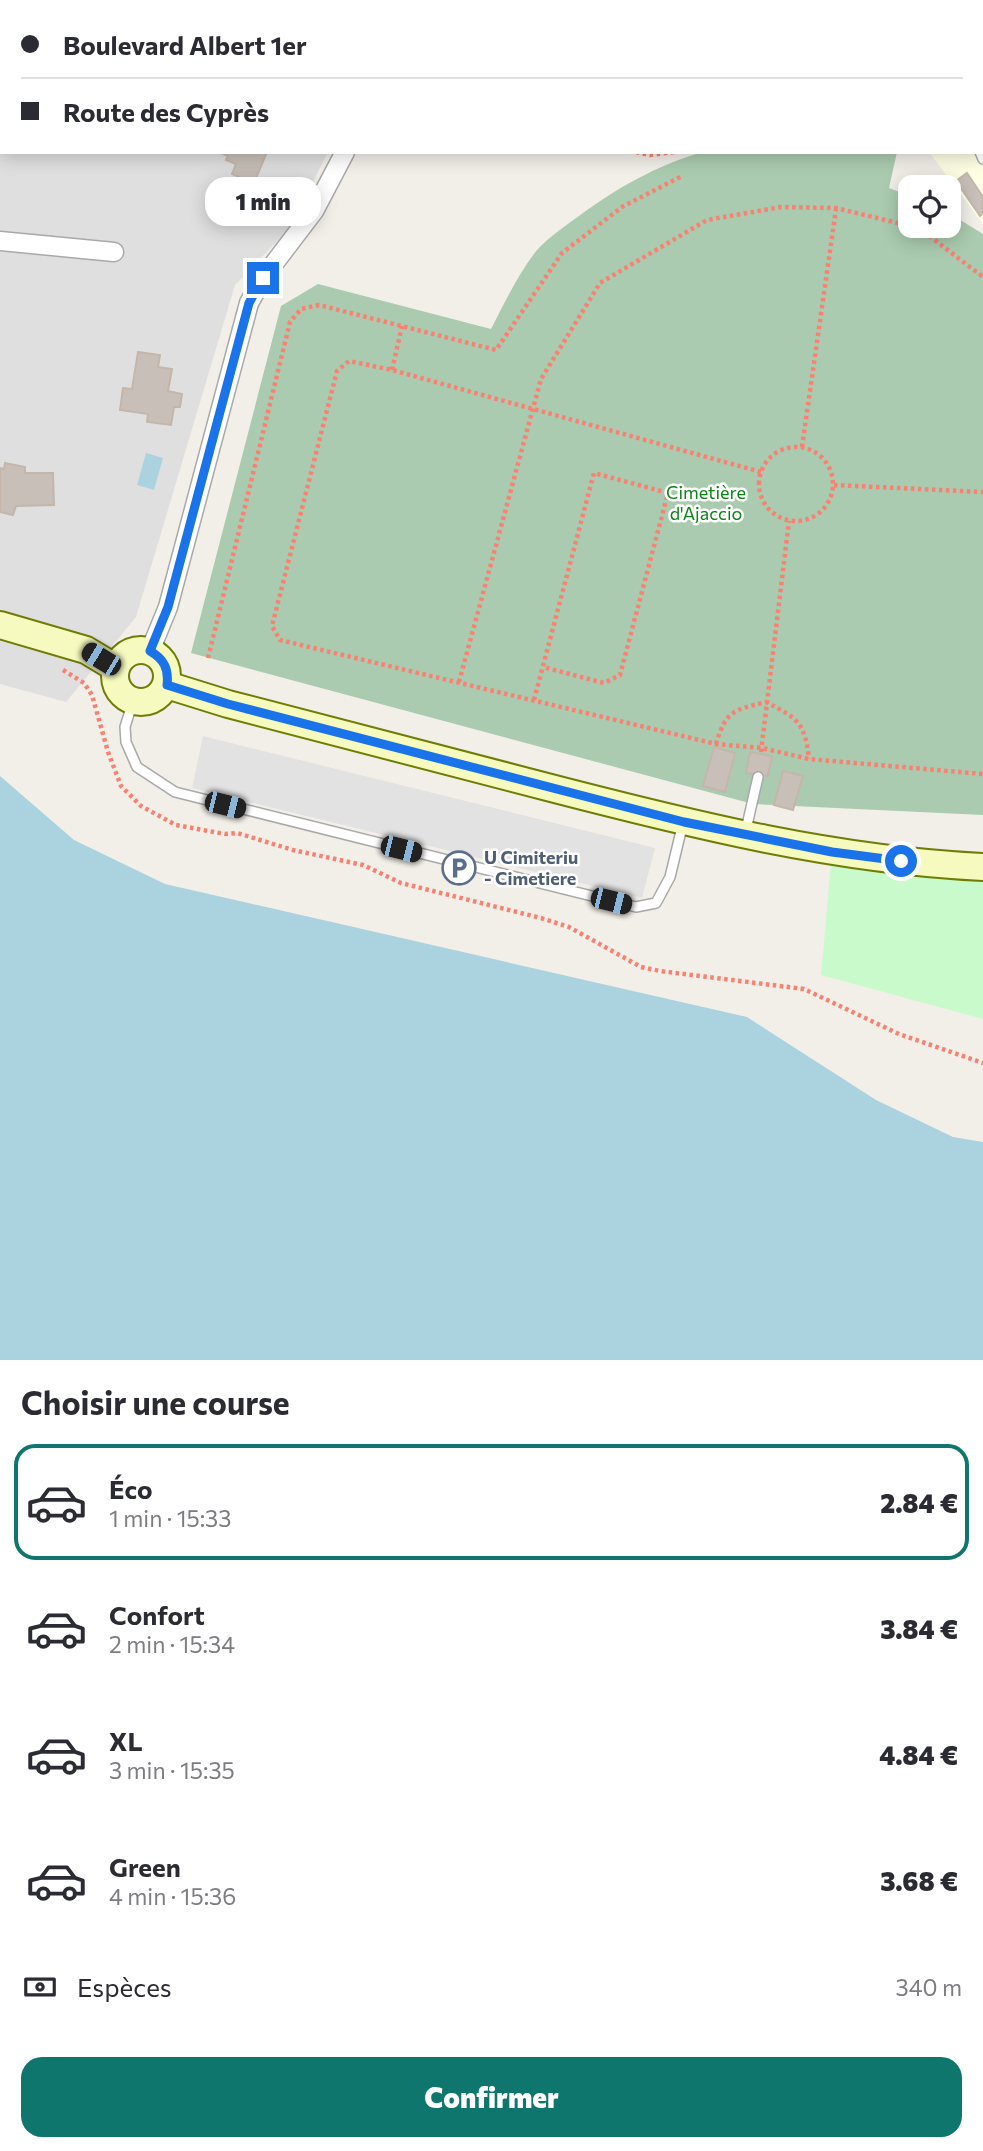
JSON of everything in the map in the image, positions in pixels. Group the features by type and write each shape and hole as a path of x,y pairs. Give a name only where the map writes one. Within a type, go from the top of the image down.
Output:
{"main road":[{"path":"0,625 86,650 116,668"},
{"path":"150,651 163,661 168,676 167,685 163,692 149,702 133,702 120,692 115,676 116,668 126,654 150,651"},
{"path":"167,685 228,704 684,822 832,852 925,864 983,867"}],"street":[{"path":"150,651 168,607 249,303 263,278 314,211 344,154"},
{"path":"0,241 114,252"}],"lane":[{"path":"133,702 125,727 126,742 137,766 174,792 636,907 656,903 670,877 684,822"},
{"path":"744,835 758,777"}],"path":[{"path":"208,658 290,322 301,309 318,305 496,350 562,253 622,207 682,176"},
{"path":"459,682 541,379 600,284 707,220 781,207 836,208 898,223"},
{"path":"802,447 836,208"},
{"path":"932,238 983,277"},
{"path":"393,370 402,327"},
{"path":"761,472 393,370 349,361 337,372 272,626 280,640 716,744 809,759 983,774"},
{"path":"789,447 802,447 821,456 833,474 834,485 831,498 824,509 814,517 789,521 767,508 761,497 761,472 767,460 777,452 789,447"},
{"path":"534,700 594,473 668,493 620,675 604,682 543,667"},
{"path":"834,485 983,492"},
{"path":"761,750 789,521"},
{"path":"57,666 84,683 93,695 108,752 121,786 141,806 176,825 225,834 237,833 293,850 363,865 401,883 541,918 569,927 641,967 804,989 899,1034 983,1063"},
{"path":"716,744 722,724 736,709 766,702 793,716 807,736 809,759"}],"shaded area":[{"path":"0,154 327,154 289,229 235,285 136,617 66,702 0,684"},
{"path":"930,154 983,154 983,224 961,195 961,175 946,175"},
{"path":"203,736 655,848 642,898 192,788"}],"green space":[{"name":"Cimetière d'Ajaccio","path":"698,154 897,154 889,188 898,191 898,238 961,238 961,220 983,234 983,815 753,804 191,653 281,306 318,284 491,329 512,288 537,250 593,206 638,178"},
{"path":"832,852 983,867 983,1019 821,975"}],"water":[{"path":"146,453 163,458 154,490 137,485"},
{"path":"0,776 74,840 165,884 747,1017 876,1100 953,1137 983,1142 983,1360 0,1360"}],"building":[{"path":"224,154 266,154 254,183 232,174 236,164 226,160 228,156"},
{"path":"967,173 983,197 983,213 980,216 961,188 961,177"},
{"path":"138,352 160,355 158,367 172,369 168,391 182,394 180,407 174,407 171,425 147,422 148,414 120,410 123,388 132,389"},
{"path":"5,463 25,467 25,473 53,473 54,505 16,506 13,515 0,512 0,468 4,469"},
{"path":"714,747 735,753 725,792 703,786"},
{"path":"750,752 772,756 768,776 746,773"},
{"path":"783,771 803,776 793,810 774,805"}],"place":[{"name":"U Cimiteriu - Cimetiere","path":"459,868"}],"route":[{"path":"263,278 249,303 168,607 150,651 163,661 167,668 167,685 228,704 684,822 832,852 901,861"}]}
